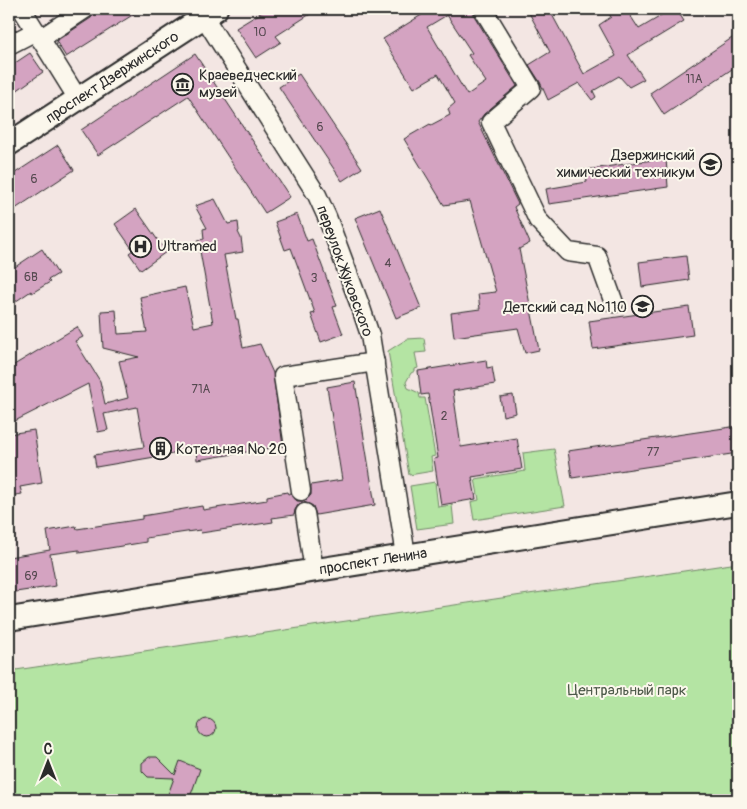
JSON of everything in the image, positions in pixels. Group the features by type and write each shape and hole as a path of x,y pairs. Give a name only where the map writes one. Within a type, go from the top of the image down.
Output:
{"main road":[{"name":"проспект Дзержинского","path":"9,144 206,11"},
{"name":"проспект Ленина","path":"9,618 738,503"}],"street":[{"path":"22,9 78,99"},
{"path":"9,45 38,35 85,9"},
{"path":"483,9 531,88 491,122 538,220 568,252 597,256 614,303"},
{"name":"переулок Жуковского","path":"206,11 317,195 362,308 376,362 406,555"},
{"path":"301,492 283,376 376,362"},
{"path":"305,513 314,570"}],"green space":[{"path":"424,338 426,352 415,353 418,368 411,373 406,382 408,388 419,393 420,398 425,398 435,456 431,457 433,471 409,475 388,351 407,339"},
{"path":"554,449 565,506 474,520 471,502 479,500 475,479 525,471 523,453"},
{"path":"435,482 438,507 452,505 454,524 417,529 410,486"},
{"name":"Центральный парк","path":"738,563 738,800 9,800 9,671"}],"building":[{"path":"98,9 142,9 66,57 56,41 91,18"},
{"path":"267,9 318,9 276,36 281,42 256,58 236,28"},
{"path":"431,9 470,9 517,86 484,114 478,122 518,204 514,207 530,243 519,249 539,350 525,353 518,328 454,337 451,313 480,309 478,294 496,292 470,201 444,205 404,139 450,115 448,109 455,103 438,74 414,88 383,39","holes":["447,15 472,53 468,55 486,82 467,95 427,27"]},
{"path":"527,9 549,9 584,74 616,56 599,25 611,17 606,9 626,9 639,29 661,16 656,9 676,9 684,21 628,55 644,79 629,87 619,76 593,91 596,97 592,100 579,83 548,100 540,82 529,65 550,52"},
{"path":"738,34 738,65 664,115 650,93"},
{"path":"30,53 43,72 9,96 9,67"},
{"path":"195,54 290,197 265,213 188,96 98,155 81,130"},
{"path":"299,74 362,168 342,181 279,87"},
{"path":"58,145 74,170 9,213 9,177"},
{"path":"666,158 668,187 549,204 546,189 587,182 585,170"},
{"path":"215,199 228,224 238,222 238,232 243,252 224,255 236,319 238,319 243,348 260,344 273,373 283,446 197,460 196,450 96,467 94,455 144,447 137,407 104,414 108,430 98,432 88,384 9,424 9,368 77,327 83,337 75,341 100,381 105,404 128,398 119,361 139,357 103,348 101,311 116,310 118,334 147,332 140,297 185,287 194,327 213,323 198,240 204,239 203,229 207,228 195,206"},
{"path":"380,208 421,308 396,318 355,218"},
{"path":"136,209 166,252 141,270 129,253 133,250 115,224"},
{"path":"297,214 307,241 312,239 337,306 333,307 343,334 321,342 311,314 315,313 291,248 285,250 275,222"},
{"path":"42,249 58,274 48,280 50,282 32,293 31,291 9,306 9,271"},
{"path":"686,256 689,280 642,287 639,262"},
{"path":"689,307 693,335 593,349 589,321"},
{"path":"486,360 487,368 492,367 495,384 453,391 461,447 517,438 522,469 472,477 476,499 441,505 434,459 438,458 428,394 421,395 418,371"},
{"path":"355,382 375,505 316,515 313,506 304,502 298,505 294,515 272,518 273,522 201,533 200,530 146,538 146,542 79,553 79,550 50,554 56,586 9,593 9,557 50,550 47,531 76,526 77,529 142,519 142,516 202,506 203,510 267,500 267,496 287,492 288,494 291,493 297,501 303,501 311,495 311,485 342,480 327,387"},
{"path":"513,395 516,413 503,416 500,397"},
{"path":"738,426 738,453 572,478 568,451"},
{"path":"34,430 42,483 20,487 22,494 9,496 9,434"},
{"path":"207,719 213,722 216,728 213,734 207,737 201,734 198,728 201,722"},
{"path":"149,757 157,757 175,775 180,761 200,769 189,800 166,800 174,778 148,777 142,771 142,763"}],"place":[{"name":"Краеведческий музей","path":"183,84"},
{"name":"Дзержинский химический техникум","path":"711,164"},
{"name":"Ultramed","path":"141,246"},
{"name":"Детский сад №110","path":"643,307"},
{"name":"Котельная № 20","path":"160,449"}]}
